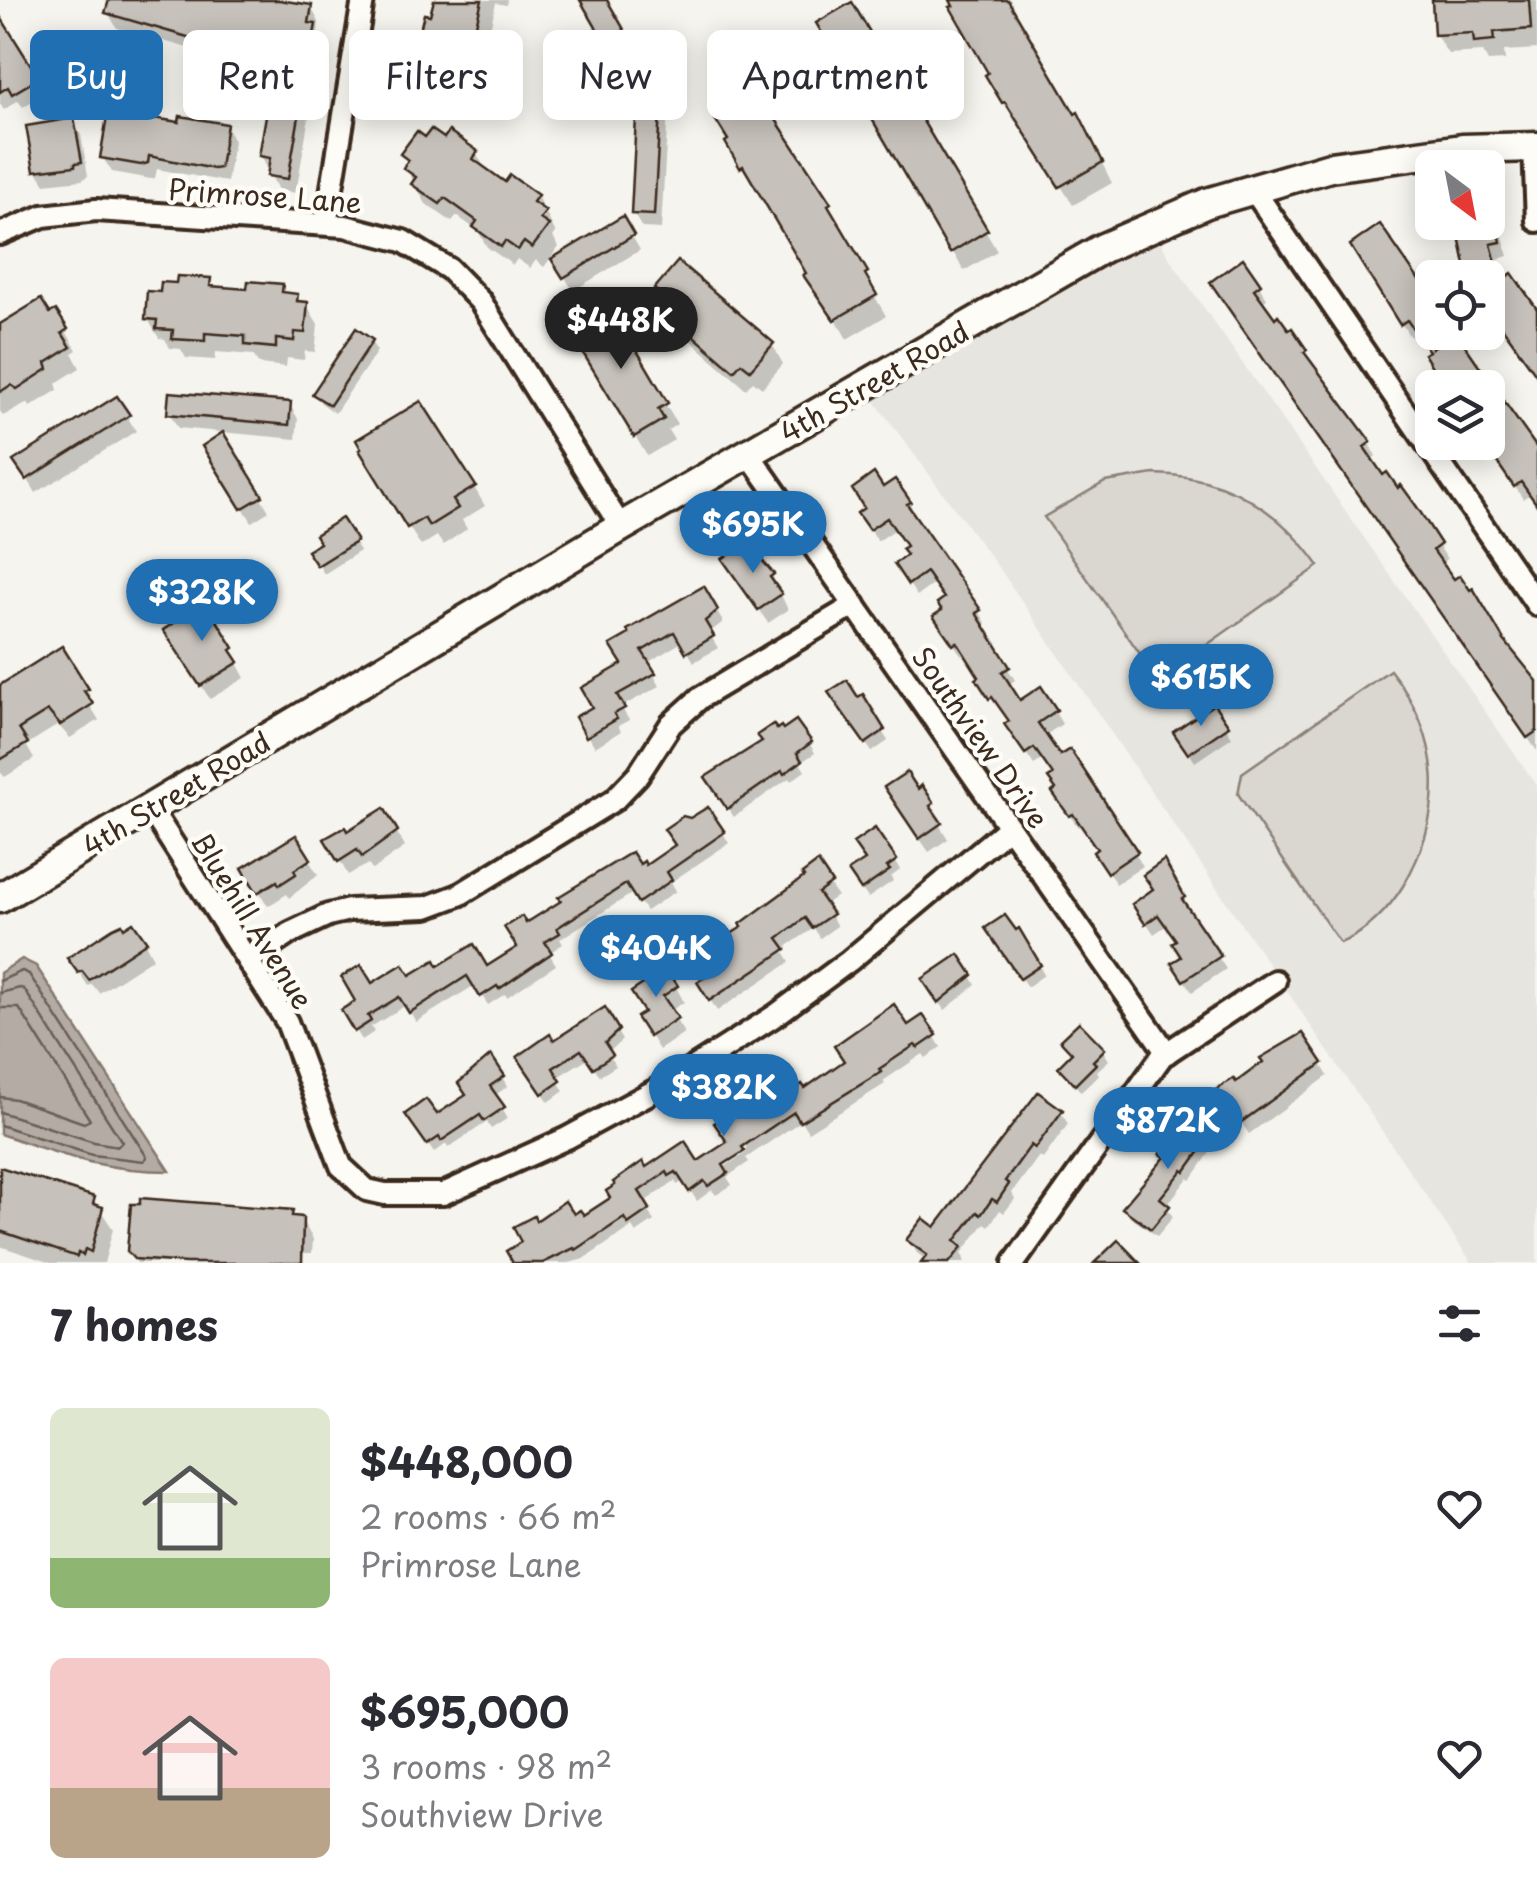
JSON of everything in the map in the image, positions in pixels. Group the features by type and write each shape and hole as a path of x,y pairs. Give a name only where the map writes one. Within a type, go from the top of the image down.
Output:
{"street":[{"path":"326,224 363,0"},
{"path":"1536,147 1537,221"},
{"name":"4th Street Road","path":"0,898 621,526 1102,248 1207,204 1330,167 1462,148 1536,147"},
{"path":"1253,190 1537,605"},
{"name":"Primrose Lane","path":"2,229 43,216 83,211 326,224 372,230 403,240 433,256 459,278 489,313 621,526"},
{"name":"Southview Drive","path":"749,454 1167,1053"},
{"path":"248,961 290,932 328,914 427,907 460,896 614,800 638,775 671,724 700,698 855,605"},
{"name":"Bluehill Avenue","path":"150,808 287,1022 340,1166 366,1190 386,1194 443,1194 608,1117 738,1040 850,961 1010,827"},
{"path":"1014,1263 1069,1190 1123,1107 1167,1053 1275,981"}],"shaded area":[{"path":"1152,226 1170,259 1537,786 1537,1263 1472,1263 1004,575 864,387"},
{"path":"1154,474 1204,481 1248,499 1286,527 1319,566 1167,673 1150,668 1044,517 1105,482"},
{"path":"1390,670 1408,695 1429,748 1432,803 1427,831 1403,886 1384,912 1340,943 1238,794 1242,773"}],"water":[{"path":"22,959 36,966 170,1171 102,1165 0,1134 0,973"}],"building":[{"path":"109,0 279,0 312,5 309,23 316,24 315,30 183,30 183,36 105,13"},
{"path":"434,0 482,0 476,25 485,28 420,30 424,14 430,15"},
{"path":"580,0 607,0 624,30 597,30"},
{"path":"950,0 1008,0 1075,114 1078,112 1103,162 1059,187 985,75 988,73 950,7"},
{"path":"1432,0 1529,0 1531,29 1494,32 1495,40 1474,42 1473,33 1434,35"},
{"path":"852,2 869,30 820,30 816,23"},
{"path":"0,16 30,64 30,83 12,94 8,87 0,92"},
{"path":"180,116 183,120 227,124 220,168 149,156 148,163 141,165 100,158 106,120 179,122"},
{"path":"74,120 82,162 34,171 26,126"},
{"path":"265,120 298,120 288,179 267,176 270,158 259,156"},
{"path":"636,120 659,120 654,215 631,214"},
{"path":"716,120 776,120 831,203 828,205 868,272 865,274 877,295 834,320 803,275 806,273 725,142 728,140"},
{"path":"873,120 922,120 988,230 950,253"},
{"path":"431,129 444,138 449,131 478,151 473,159 505,182 510,175 538,195 533,202 546,211 540,219 549,225 532,248 524,242 518,250 505,241 501,247 473,227 477,221 445,198 440,204 411,184 416,177 403,168 408,160 400,154 417,131 425,137"},
{"path":"623,216 634,235 563,278 551,259"},
{"path":"1380,224 1415,274 1415,331 1407,320 1400,325 1350,245"},
{"path":"1460,240 1501,240 1491,244 1495,260 1464,260"},
{"path":"1243,258 1261,284 1254,289 1275,318 1278,315 1289,330 1292,328 1307,350 1304,352 1371,442 1364,447 1383,475 1387,472 1398,488 1401,485 1417,507 1441,544 1433,550 1454,579 1460,575 1470,590 1473,588 1504,640 1537,681 1537,731 1527,738 1210,282"},
{"path":"678,261 774,343 750,370 741,363 734,371 658,305 665,298 654,289"},
{"path":"1512,273 1537,309 1537,376 1505,331 1505,278"},
{"path":"177,276 211,278 210,286 247,289 248,281 283,284 282,292 298,294 297,301 308,302 305,333 295,332 294,341 276,339 276,348 245,345 245,336 205,333 205,341 172,339 173,330 156,329 157,320 145,319 147,291 160,292 161,282 176,283"},
{"path":"41,299 50,313 56,310 68,329 62,333 71,347 46,363 48,369 17,389 11,385 0,392 0,324"},
{"path":"600,312 605,322 616,315 668,403 658,409 664,419 634,437 569,330"},
{"path":"356,328 373,340 330,405 312,394"},
{"path":"1468,350 1482,370 1434,370 1424,354"},
{"path":"169,392 291,402 289,425 167,414"},
{"path":"117,396 130,415 26,480 13,461"},
{"path":"421,401 476,486 453,500 458,508 429,526 424,518 407,528 356,440"},
{"path":"1505,403 1537,448 1537,505 1521,482 1514,487 1496,460 1505,460"},
{"path":"223,432 263,496 241,509 202,446"},
{"path":"874,473 883,487 895,479 911,502 907,504 981,610 976,613 1010,667 1002,672 1020,700 1041,686 1057,710 1038,723 1060,755 1070,749 1138,852 1107,873 1093,852 1097,849 1052,792 1056,789 1048,778 1053,775 1034,748 1025,754 1004,724 1009,721 992,697 989,699 957,642 953,645 933,616 942,610 937,603 944,598 926,572 908,585 894,564 907,555 902,549 906,546 887,518 869,530 857,513 864,508 852,489"},
{"path":"342,518 357,541 317,566 307,551 320,543 315,535"},
{"path":"746,542 774,574 770,577 782,594 758,610 722,559"},
{"path":"704,586 718,610 705,621 714,636 686,653 674,632 642,651 656,673 617,695 625,708 614,714 617,719 586,737 575,717 592,707 581,688 622,664 610,645 629,634 627,630"},
{"path":"206,603 239,662 200,686 163,630"},
{"path":"62,646 89,689 84,691 93,704 60,725 48,711 19,729 28,743 0,760 0,685"},
{"path":"847,680 858,697 863,694 885,730 865,744 828,692"},
{"path":"1214,704 1229,726 1188,754 1173,732"},
{"path":"796,720 812,742 797,753 802,761 727,809 705,777 762,741 757,735 773,724 783,729"},
{"path":"907,772 918,789 922,785 942,823 919,839 884,787"},
{"path":"708,807 725,832 667,872 672,880 638,903 626,884 557,928 560,933 545,942 552,953 499,989 497,986 480,997 467,976 409,1013 399,997 368,1016 371,1021 354,1032 341,1010 355,1001 341,977 361,965 372,983 403,964 410,975 435,960 438,966 474,944 487,966 517,947 504,927 522,916 526,923 561,901 558,897 632,852 640,864 644,861 646,865 675,845 664,829 683,816 690,818"},
{"path":"384,808 398,831 362,857 357,850 338,862 324,839 345,827 347,831"},
{"path":"875,828 897,860 887,867 890,870 861,890 848,871 865,860 853,843"},
{"path":"296,835 311,859 279,885 277,881 257,893 242,868"},
{"path":"1164,860 1185,897 1182,899 1221,956 1183,981 1171,963 1181,957 1172,943 1176,940 1158,915 1145,924 1132,904 1153,889 1143,875"},
{"path":"818,862 832,883 818,893 833,914 812,928 805,918 778,938 786,949 709,1001 697,982 713,972 701,953 742,927 740,924 804,877 802,874"},
{"path":"1005,915 1016,930 1019,928 1041,965 1020,979 985,928"},
{"path":"133,922 147,942 89,980 67,958 113,928 122,924 124,928"},
{"path":"959,954 973,975 938,1003 922,979"},
{"path":"663,963 678,986 663,996 678,1018 649,1037 636,1017 644,1012 631,992 649,980 646,974"},
{"path":"894,1004 908,1025 923,1015 937,1035 918,1048 915,1045 879,1069 881,1072 800,1122 794,1112 742,1147 745,1151 723,1165 728,1173 708,1186 704,1181 689,1192 676,1172 669,1176 667,1172 639,1191 650,1209 628,1224 624,1218 576,1250 543,1263 513,1263 506,1251 521,1242 513,1227 534,1216 536,1221 565,1201 574,1214 580,1210 584,1215 610,1198 606,1191 615,1185 613,1182 643,1161 646,1167 685,1141 698,1161 727,1142 714,1123 730,1112 733,1116 741,1110 744,1113 771,1095 768,1090 788,1077 796,1088 802,1084 805,1088 844,1061 834,1046"},
{"path":"605,1007 619,1030 605,1043 613,1055 593,1068 581,1050 553,1068 561,1081 542,1094 517,1057 550,1034 554,1040"},
{"path":"1079,1022 1105,1049 1075,1085 1058,1067 1072,1053 1060,1040"},
{"path":"1303,1033 1323,1063 1240,1123 1231,1110 1225,1116 1210,1094 1233,1078 1236,1082 1263,1062 1260,1058"},
{"path":"491,1055 505,1076 490,1086 505,1107 484,1121 480,1115 441,1141 439,1137 427,1145 405,1114 426,1099 437,1114 466,1095 458,1083"},
{"path":"1038,1092 1063,1110 1005,1181 1009,1184 997,1202 992,1199 981,1215 977,1212 955,1241 962,1247 949,1263 921,1263 927,1255 906,1240 923,1218 935,1227"},
{"path":"1189,1116 1213,1133 1160,1198 1170,1206 1151,1229 1122,1208 1165,1157 1160,1154"},
{"path":"0,1167 95,1197 93,1204 103,1207 91,1252 85,1249 77,1257 0,1231"},
{"path":"140,1198 293,1210 292,1216 303,1217 302,1263 134,1259 127,1251 131,1204 140,1204"},
{"path":"1118,1240 1140,1263 1094,1263"}]}
